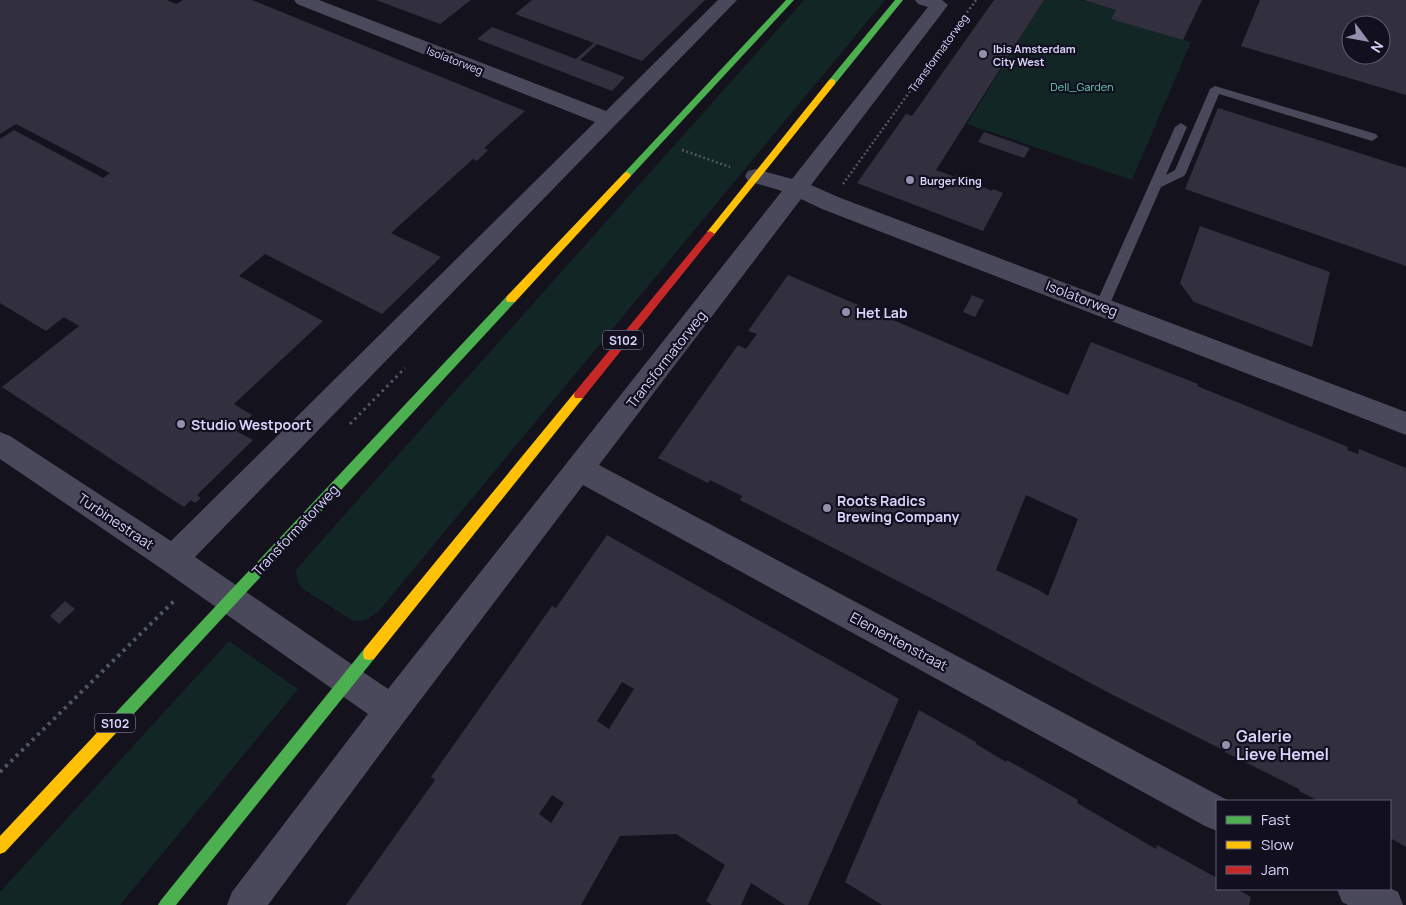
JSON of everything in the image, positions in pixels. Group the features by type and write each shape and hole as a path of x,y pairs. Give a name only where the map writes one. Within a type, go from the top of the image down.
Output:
{"main road":[{"name":"Transformatorweg","path":"0,847 660,142 790,0"},
{"name":"S102","path":"166,905 899,0"}],"street":[{"name":"Isolatorweg","path":"304,0 607,119"},
{"path":"173,559 607,119 728,0"},
{"name":"Transformatorweg","path":"245,905 391,711 798,188 935,2"},
{"name":"Isolatorweg","path":"756,176 798,188 830,203 1406,424"},
{"name":"Turbinestraat","path":"0,444 173,559 230,600"},
{"name":"Elementenstraat","path":"580,469 1216,813"},
{"path":"230,600 391,711"},
{"path":"1358,890 1386,905"}],"lane":[{"path":"1156,184 1180,173 1214,89 1372,137"},
{"path":"1102,306 1181,127"}],"path":[{"name":"Transformatorweg","path":"830,203 976,0"},
{"path":"660,142 756,176"},
{"path":"0,772 198,577"}],"green space":[{"path":"804,0 885,0 378,612 366,620 353,621 303,589 297,580 296,570"},
{"name":"Dell_Garden","path":"1044,0 1081,0 1116,10 1112,19 1191,42 1132,180 967,124"},
{"path":"229,641 298,689 120,905 0,905 0,892"}],"building":[{"path":"0,0 167,0 176,4 183,0 252,0 525,111 484,148 488,150 477,161 473,159 391,233 441,257 382,314 265,254 239,276 323,321 234,404 252,415 236,431 253,440 197,495 201,498 195,503 191,500 184,507 2,387 79,326 64,317 46,331 0,303 0,139 14,130 103,178 110,173 16,124 0,134"},
{"path":"376,0 471,0 440,24"},
{"path":"532,0 705,0 642,61 597,44 580,60 625,77 612,91 477,39 492,27 576,59 594,43 515,14"},
{"path":"994,0 1044,0 936,170 955,177 956,175 992,191 993,189 1003,193 983,231 857,183 906,114 912,116"},
{"path":"1083,0 1202,0 1183,40 1111,19 1116,10"},
{"path":"1260,0 1406,0 1406,95 1241,46"},
{"path":"1218,108 1406,168 1406,266 1185,189"},
{"path":"984,132 1030,148 1024,158 978,142"},
{"path":"1200,226 1330,272 1312,347 1194,302 1180,283"},
{"path":"788,275 1068,395 1091,342 1198,384 1197,386 1348,447 1347,450 1358,454 1359,449 1406,468 1406,847 1391,839 1391,800 1317,800 740,500 742,496 710,480 708,483 658,458 738,345 746,349 757,334 748,331","holes":["1026,495 1078,519 1048,596 996,570"]},
{"path":"972,295 984,300 975,317 963,312"},
{"path":"607,535 899,699 808,905 785,905 751,883 741,905 712,905 706,901 725,865 676,834 620,836 581,905 346,905 435,780 431,777 552,606 556,608","holes":["622,682 634,689 609,729 597,721","552,795 564,803 551,823 539,814"]},
{"path":"65,601 75,609 59,624 50,616"},
{"path":"919,710 976,742 976,744 1006,762 1007,760 1078,800 1077,803 1156,849 1157,845 1216,877 1216,890 1239,890 1251,897 1249,905 882,905 845,882"}],"traffic: fast":[{"path":"627,175 790,0"},
{"path":"832,82 899,0"},
{"path":"112,727 511,299"},
{"path":"166,905 369,654"}],"traffic: slow":[{"path":"710,234 832,82"},
{"path":"511,299 627,175"},
{"path":"369,654 579,395"},
{"path":"0,847 112,727"}],"traffic: jam":[{"path":"579,395 710,234"}],"place":[{"name":"Ibis Amsterdam City West","path":"983,54"},
{"name":"Burger King","path":"910,180"},
{"name":"Het Lab","path":"846,312"},
{"name":"Studio Westpoort","path":"181,424"},
{"name":"Roots Radics Brewing Company","path":"827,508"},
{"name":"Galerie Lieve Hemel","path":"1226,745"}]}
